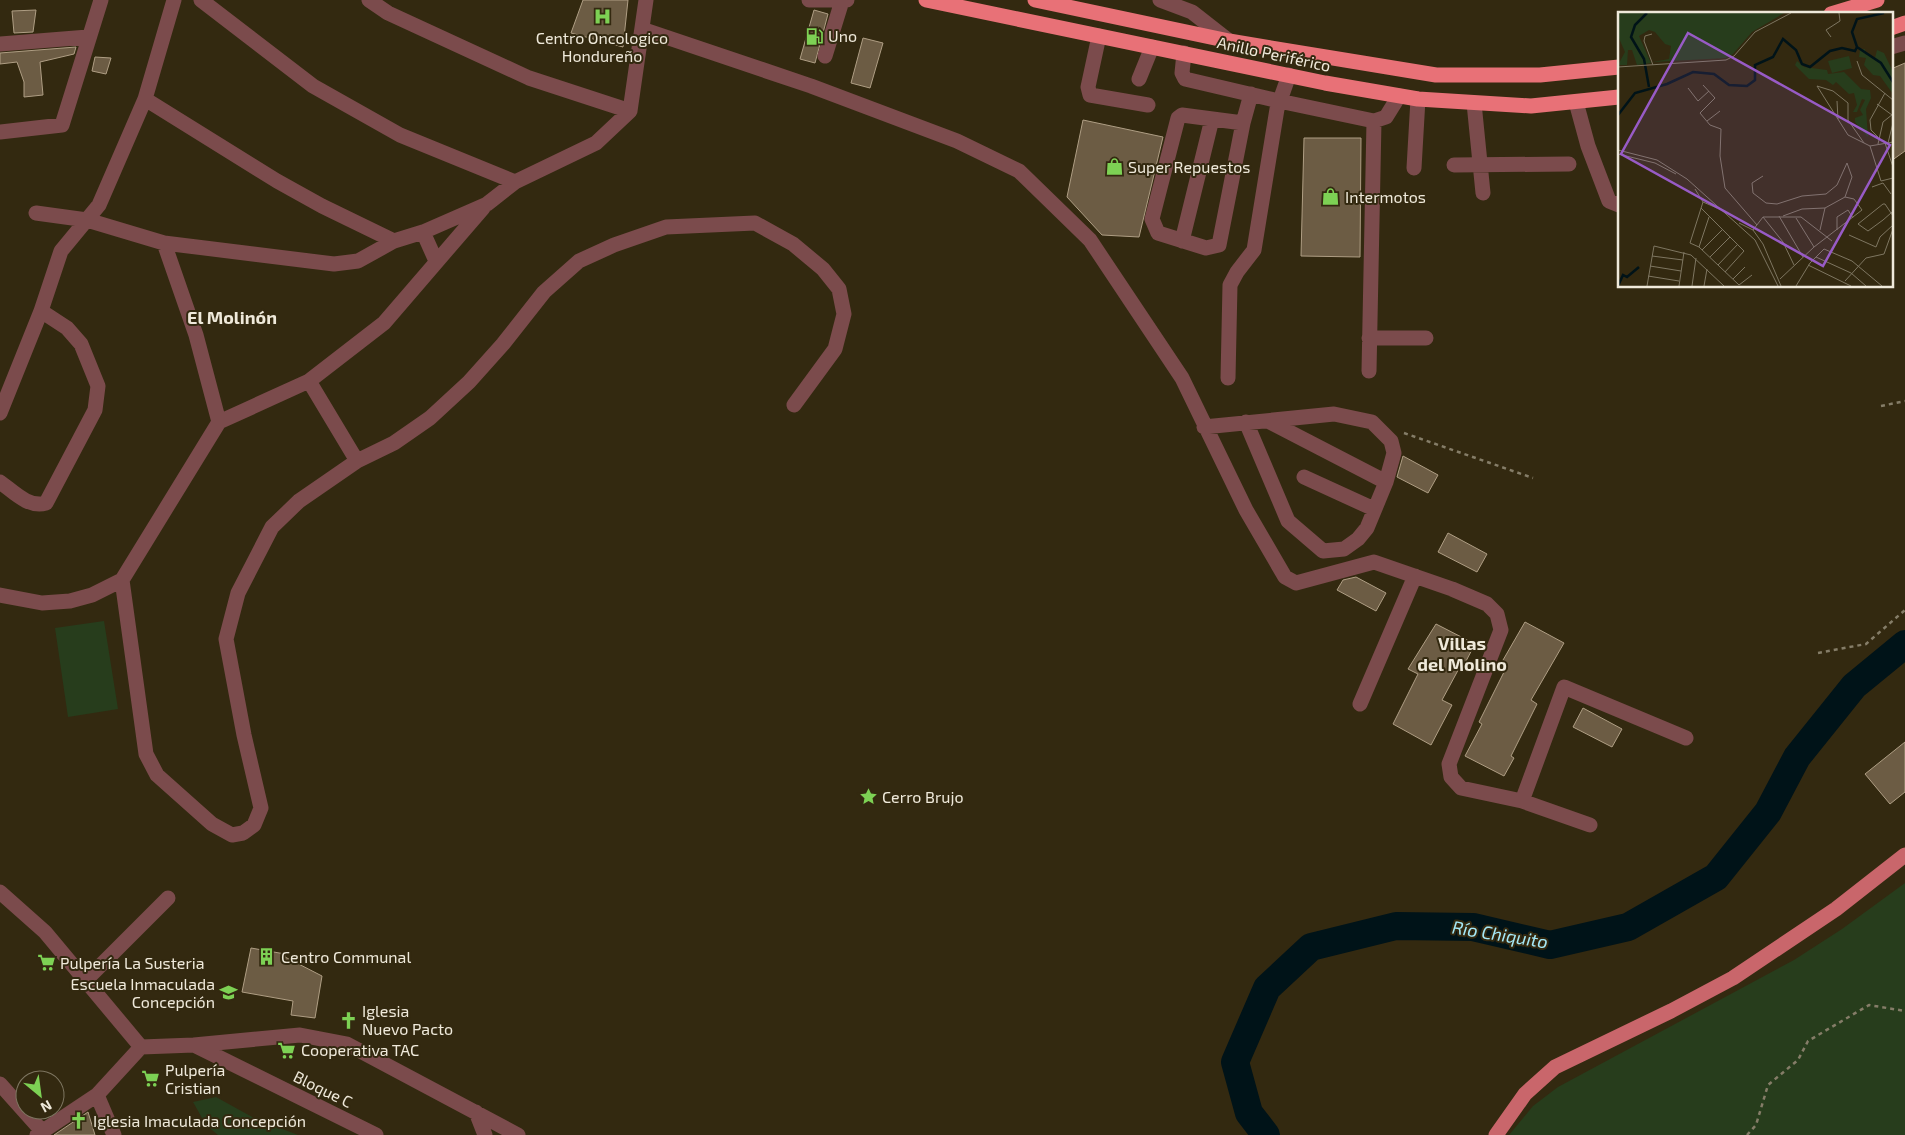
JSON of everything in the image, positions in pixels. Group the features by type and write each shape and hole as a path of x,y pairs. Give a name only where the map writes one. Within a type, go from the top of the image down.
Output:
{"highway":[{"name":"Anillo Periférico","path":"926,0 1289,75 1418,99 1531,106 1618,98"},
{"name":"Anillo Periférico","path":"1035,0 1229,41 1436,75 1540,75 1618,67"},
{"path":"1838,12 1877,0"},
{"path":"1892,28 1905,24"}],"main road":[{"path":"1496,1135 1524,1094 1555,1067 1671,1011 1733,978 1836,909 1905,854"}],"street":[{"path":"0,132 62,125 101,0"},
{"path":"0,413 41,311 61,251 99,205 145,99 174,0"},
{"path":"201,0 313,86 400,135 515,182"},
{"path":"370,0 388,13 530,78 630,111"},
{"path":"0,595 42,603 70,601 92,595 122,580 218,422 309,381 384,323 436,261 488,204 515,182 596,143 630,111 646,0"},
{"path":"809,0 845,0 825,56"},
{"path":"1160,0 1192,12 1229,41"},
{"path":"642,29 811,86 948,137 1019,172 1090,240 1182,378 1204,427 1246,510 1285,577 1296,583 1374,562 1487,604 1497,614 1501,630 1449,764 1452,777 1461,788 1522,801 1590,825"},
{"path":"1099,36 1088,88 1090,95 1148,105"},
{"path":"0,44 88,37"},
{"path":"1892,47 1905,43"},
{"path":"1139,79 1152,46"},
{"path":"1184,53 1182,73 1185,79 1279,101 1374,120 1386,117 1398,96"},
{"path":"1228,378 1230,285 1237,272 1254,250 1279,101 1289,75"},
{"path":"1243,124 1182,115 1178,118 1152,219 1158,233 1206,248 1219,245 1243,124 1251,94"},
{"path":"145,99 277,181 322,206 394,240"},
{"path":"1414,168 1418,99"},
{"path":"1576,102 1588,146 1609,201 1618,206"},
{"path":"1474,103 1483,193"},
{"path":"1182,241 1212,119"},
{"path":"1369,371 1374,120"},
{"path":"1454,165 1569,164"},
{"path":"36,213 87,220 164,243 334,264 358,261 394,240 423,232 488,204"},
{"path":"122,580 146,754 157,775 212,824 232,835 244,833 254,825 261,808 244,735 226,639 238,593 272,527 299,501 356,461 394,443 430,418 469,382 503,344 544,292 580,261 614,245 666,227 755,224 793,244 823,269 839,289 844,314 835,349 794,405"},
{"path":"423,232 436,261"},
{"path":"164,243 196,335 218,422"},
{"path":"0,482 29,503 36,506 46,503 95,410 98,386 82,344 67,328 41,311"},
{"path":"1370,338 1426,338"},
{"path":"309,381 356,461"},
{"path":"1204,427 1246,422 1270,422 1334,414 1372,422 1391,441 1394,454 1386,482 1367,528 1358,539 1344,549 1323,550 1288,521 1246,422"},
{"path":"1270,422 1386,482"},
{"path":"1304,477 1374,508"},
{"path":"1360,704 1415,576"},
{"path":"1522,801 1564,687 1686,738"},
{"path":"0,892 45,932 141,1047 97,1095 40,1133 0,1084"},
{"path":"86,980 168,898"},
{"path":"194,1045 300,1035 347,1044 518,1135"},
{"name":"Bloque C","path":"141,1047 194,1045 376,1135"},
{"path":"97,1095 114,1135"},
{"path":"476,1112 485,1135"}],"path":[{"path":"1881,406 1905,401"},
{"path":"1399,431 1533,478"},
{"path":"1818,653 1866,644 1905,610"},
{"path":"1747,1135 1756,1125 1768,1085 1798,1060 1808,1042 1869,1005 1905,1011"}],"green space":[{"path":"104,621 118,709 68,717 55,628"},
{"path":"1905,883 1905,1135 1509,1135 1533,1106 1558,1087 1794,960 1842,929"},
{"path":"216,1097 254,1118 298,1135 218,1135 206,1125 193,1102"}],"building":[{"name":"Centro Oncologico Hondureño","path":"583,0 628,0 623,47 571,33"},
{"path":"36,10 33,32 14,33 12,11"},
{"name":"Uno","path":"814,10 828,14 815,63 800,59"},
{"path":"863,38 883,43 870,88 851,83"},
{"path":"76,47 74,54 40,62 43,95 24,97 24,82 17,62 0,64 0,53"},
{"path":"95,57 111,58 106,74 92,71"},
{"path":"1905,63 1905,151 1892,160 1892,69"},
{"name":"Super Repuestos","path":"1083,120 1163,137 1139,237 1102,235 1067,197"},
{"name":"Intermotos","path":"1304,138 1361,138 1360,257 1301,256"},
{"path":"1403,456 1438,475 1428,493 1397,477"},
{"path":"1448,533 1487,554 1477,572 1438,552"},
{"path":"1356,577 1386,593 1376,611 1337,590 1343,580"},
{"path":"1525,622 1564,643 1531,700 1537,704 1511,756 1514,758 1504,776 1465,756 1482,724 1479,722 1505,670 1499,667"},
{"path":"1436,624 1475,644 1465,663 1463,661 1442,700 1452,705 1431,745 1393,724 1418,674 1408,669"},
{"path":"1583,708 1622,729 1612,747 1573,727"},
{"path":"1905,742 1905,792 1890,804 1865,774"},
{"path":"251,948 285,954 285,957 322,976 315,1018 291,1015 293,1001 242,992"},
{"name":"Iglesia Imaculada Concepción","path":"88,1112 95,1135 54,1135"}],"waterway":[{"name":"Río Chiquito","path":"1266,1135 1249,1113 1235,1062 1267,988 1311,947 1396,926 1473,927 1550,945 1628,927 1716,877 1768,812 1797,757 1854,686 1905,644"}],"place":[{"name":"Centro Oncologico Hondureño","path":"602,16"},
{"name":"Uno","path":"814,36"},
{"name":"Super Repuestos","path":"1114,167"},
{"name":"Intermotos","path":"1331,197"},
{"name":"Cerro Brujo","path":"868,797"},
{"name":"Centro Communal","path":"267,957"},
{"name":"Pulpería La Susteria","path":"46,963"},
{"name":"Escuela Inmaculada Concepción","path":"229,993"},
{"name":"Iglesia Nuevo Pacto","path":"348,1020"},
{"name":"Cooperativa TAC","path":"287,1050"},
{"name":"Pulpería Cristian","path":"151,1079"},
{"name":"Iglesia Imaculada Concepción","path":"79,1121"}],"district":[{"name":"El Molinón","path":"232,318"},
{"name":"Villas del Molino","path":"1462,654"}]}
